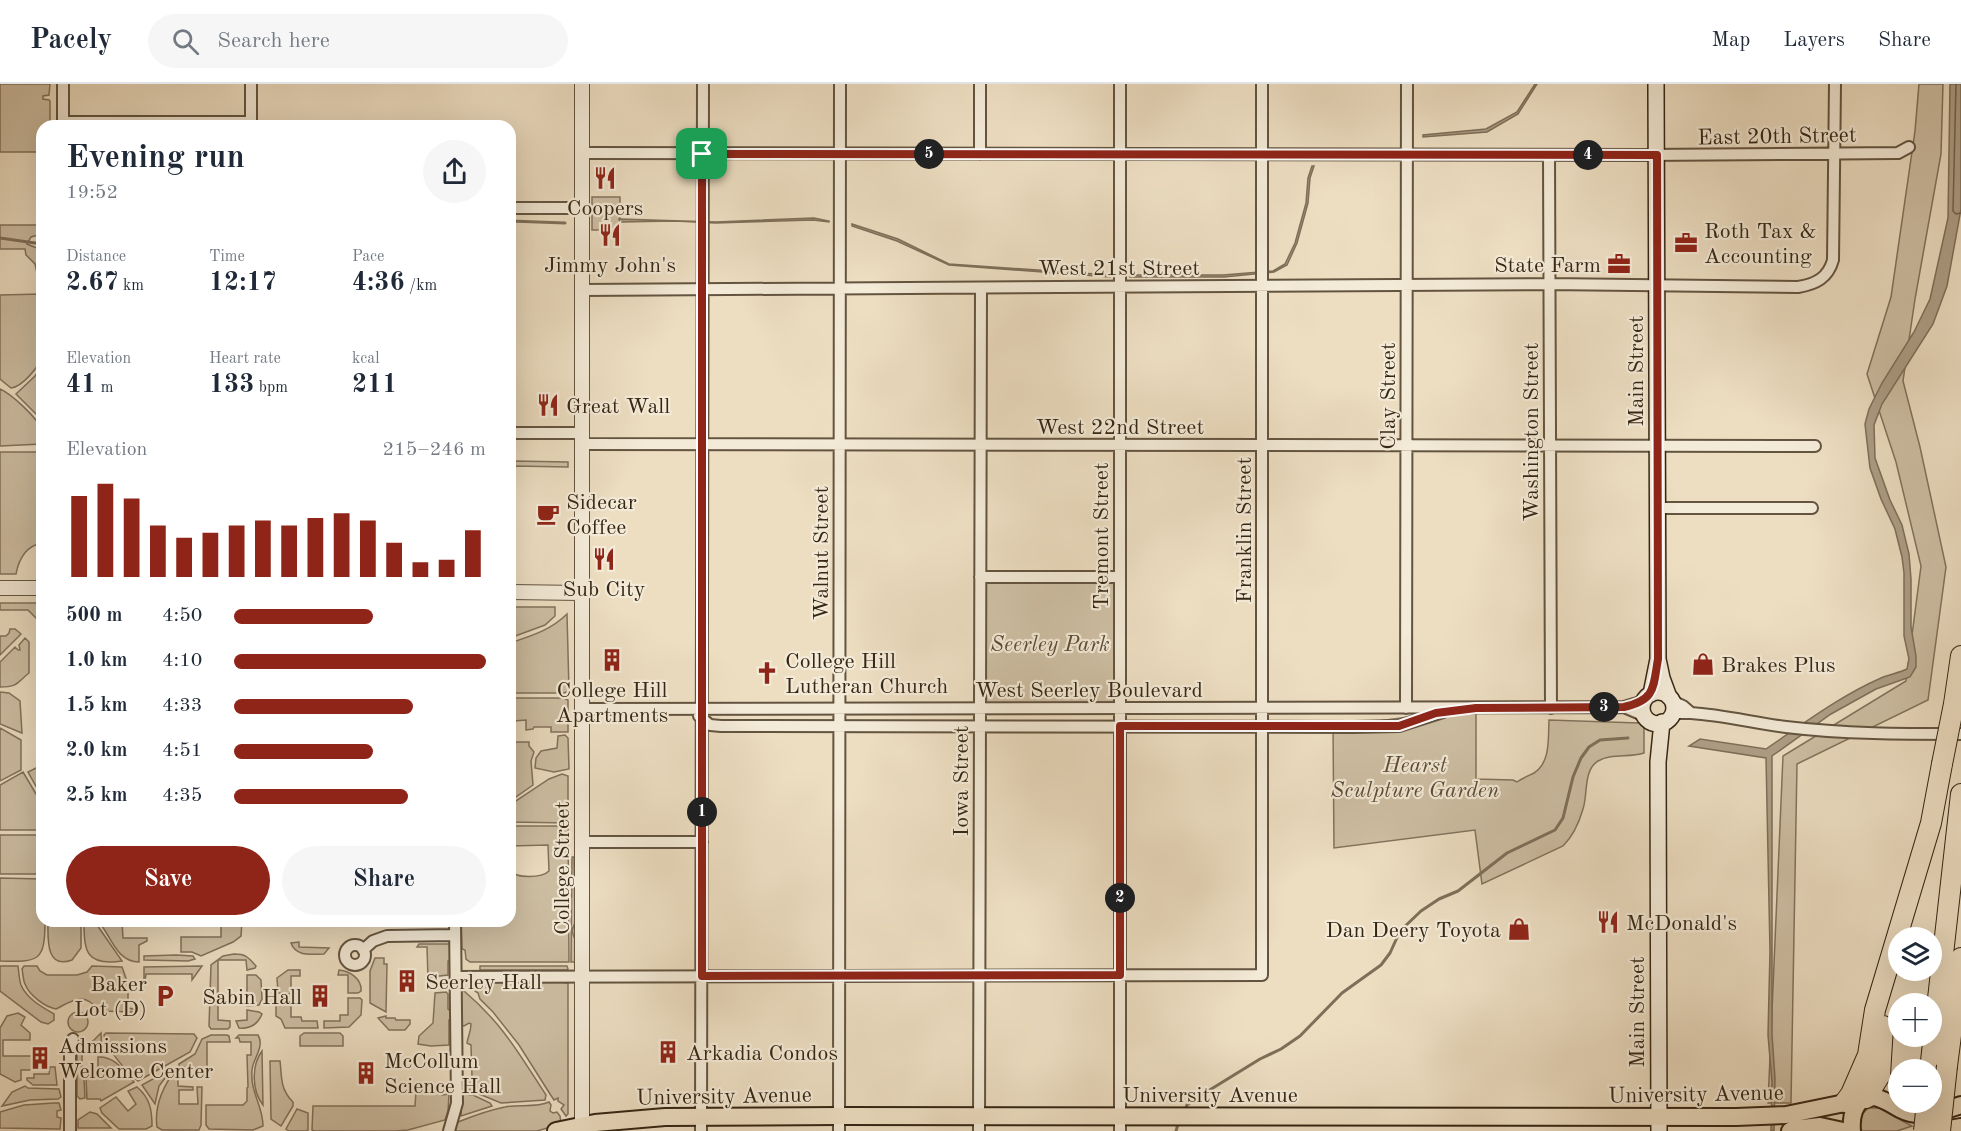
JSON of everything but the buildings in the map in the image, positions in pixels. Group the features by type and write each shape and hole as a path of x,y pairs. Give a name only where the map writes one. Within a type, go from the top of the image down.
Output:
{"highway":[{"path":"1858,1100 1880,1075 1886,976 1931,823 1961,656"},
{"path":"1937,1059 1961,794"},
{"path":"1938,1059 1961,958"},
{"path":"1924,1131 1926,1113"},
{"path":"1938,1113 1939,1131"}],"main road":[{"name":"Main Street","path":"1656,84 1658,659 1662,678 1658,709 1659,1124"},
{"name":"University Avenue","path":"1788,1123 1874,1097 1915,1115 1933,1115 1961,1105"},
{"path":"1852,1131 1852,1117 1858,1100"},
{"name":"University Avenue","path":"556,1131 634,1118 701,1124 1120,1124 1161,1117 1659,1124 1765,1116 1788,1123 1794,1129 1820,1126 1843,1131"},
{"path":"1939,1131 1961,1127"}],"street":[{"path":"63,84 63,120"},
{"path":"251,84 251,120"},
{"name":"College Street","path":"582,84 582,439 579,593 582,709 582,1128"},
{"path":"701,1124 703,84"},
{"name":"Walnut Street","path":"839,1123 840,84"},
{"path":"980,84 980,154"},
{"name":"Tremont Street","path":"1119,84 1120,1124"},
{"name":"Franklin Street","path":"1120,975 1262,975 1262,84"},
{"name":"Clay Street","path":"1406,708 1407,84"},
{"path":"1834,154 1835,84"},
{"name":"East 20th Street","path":"582,153 1657,155 1898,153 1909,147"},
{"name":"West 21st Street","path":"582,290 1120,287 1262,282 1407,285 1808,286 1821,280 1831,268 1833,260 1834,154"},
{"name":"Washington Street","path":"1549,155 1551,708"},
{"path":"516,208 582,208"},
{"name":"Iowa Street","path":"978,1124 981,288"},
{"name":"West 22nd Street","path":"516,433 582,439 702,445 1815,446"},
{"path":"1658,508 1812,508"},
{"path":"980,577 1120,577"},
{"path":"0,588 36,588"},
{"path":"516,592 579,593"},
{"name":"West Seerley Boulevard","path":"582,709 667,709 702,715 840,709 1624,707 1691,712 1829,732 1961,734"},
{"name":"West Seerley Boulevard","path":"702,715 710,725 721,726 1399,726 1436,713 1476,708"},
{"path":"582,842 702,842"},
{"path":"449,1131 457,1103 455,927"},
{"path":"363,950 373,940 387,936 455,935"},
{"path":"456,977 1120,975"},
{"path":"70,1131 70,1043 73,1039"}],"green space":[{"path":"0,84 50,84 49,95 43,96 43,99 50,101 50,120 36,120 36,152 0,152"},
{"path":"1919,84 1943,84 1941,154 1903,381 1946,567 1928,700 1797,764 1791,1103 1768,1103 1783,756 1906,681 1921,566 1896,462 1867,374 1891,297 1915,131"},
{"path":"592,197 620,197 620,230 592,230"},
{"path":"0,225 36,225 36,236 31,237 27,244 36,248 36,268 26,255 25,249 0,249"},
{"path":"36,294 36,368 20,384 11,388 0,379 0,295"},
{"path":"36,375 36,414 16,394"},
{"path":"0,389 17,401 36,420 36,444 0,446"},
{"path":"0,452 36,452 36,545 24,554 16,574 0,574"},
{"path":"516,461 568,462 568,467 516,466"},
{"name":"Seerley Park","path":"980,577 1120,577 1120,709 980,709"},
{"path":"0,603 36,603 36,618 28,610 0,610"},
{"path":"516,607 555,607 555,616 545,625 516,636"},
{"path":"567,614 569,691 564,693 516,693 516,641 533,635 561,620"},
{"path":"10,629 15,629 21,634 0,655 0,636 6,636"},
{"path":"25,638 29,642 29,673 14,685 0,687 0,662 15,647 20,650 19,645"},
{"path":"0,692 9,693 20,701 22,733 0,724"},
{"path":"516,698 563,698 568,700 568,732 551,732 551,727 534,727 526,730 526,720 516,721"},
{"name":"Hearst Sculpture Garden","path":"1476,708 1476,779 1517,782 1534,773 1546,756 1549,720 1639,723 1644,727 1644,753 1609,757 1593,765 1588,776 1580,819 1573,834 1563,846 1482,884 1475,830 1334,848 1333,727"},
{"path":"0,728 21,740 21,770 0,781"},
{"path":"565,735 568,738 569,769 554,772 535,768 536,758 541,751 557,748 558,736"},
{"path":"516,742 529,742 534,752 531,761 533,785 516,797"},
{"path":"36,768 36,786 28,772"},
{"path":"23,772 36,794 36,830 0,830 0,785"},
{"path":"562,774 568,776 568,823 516,822 516,801 549,779"},
{"path":"516,826 568,826 569,962 470,962 466,959 465,950 462,949 461,927 516,927 516,874 541,875 549,871 548,845 516,846"},
{"path":"0,835 36,835 36,874 0,874"},
{"path":"572,857 574,857 575,962 571,962"},
{"path":"0,878 36,879 36,927 45,927 41,952 31,960 0,961"},
{"path":"48,927 81,927 81,948 72,960 63,962 57,960 48,943"},
{"path":"84,927 98,927 122,961 110,962 94,959 85,941"},
{"path":"103,927 122,927 123,938 147,938 147,941 139,945 139,962 125,958"},
{"path":"221,927 242,927 241,936 233,942 201,956 192,952 181,952 181,937 221,937"},
{"path":"299,942 299,947 329,948 324,954 304,954 296,951 291,943"},
{"path":"419,944 449,944 452,947 452,959 448,961 448,975 428,979 427,947 417,947"},
{"path":"234,954 246,957 256,966 247,970 246,960 218,960 218,1020 230,1021 230,1027 211,1029 209,1026 211,965 223,956"},
{"path":"144,956 193,956 195,959 188,961 144,960"},
{"path":"375,958 384,958 384,964 387,964 386,1012 370,1003 370,971"},
{"path":"0,966 18,966 20,983 24,990 35,1002 54,1014 54,1020 48,1024 41,1022 0,991"},
{"path":"24,966 37,966 47,975 77,975 87,972 92,966 122,967 128,984 128,1008 134,1009 134,1012 99,1011 83,999 56,1009 47,1006 27,988 22,969"},
{"path":"202,966 192,980 192,974 146,974 144,980 144,967"},
{"path":"480,966 567,966 568,969 480,970"},
{"path":"288,970 300,970 300,976 291,976 291,994 278,993 277,978"},
{"path":"339,970 354,976 360,983 361,991 348,993 348,975 338,975"},
{"path":"470,973 568,983 568,1114 566,1116 561,1109 564,1105 558,1101 558,1098 554,1100 519,1045 471,987"},
{"path":"247,975 256,975 261,980 262,999 259,1005 247,1006"},
{"path":"461,991 478,1003 500,1028 546,1095 545,1100 501,1103 462,1087 462,1083 472,1076 471,1045 467,1043 471,1024 461,1025"},
{"path":"446,992 448,1009 452,1012 449,1020 449,1045 418,1044 419,1036 433,1023 435,993"},
{"path":"348,998 362,1000 361,1015 349,1027 324,1028 324,1021 340,1021 340,1015 348,1015"},
{"path":"291,1000 291,1017 301,1017 302,1021 317,1021 318,1028 285,1028 281,1019 276,1016 276,1001"},
{"path":"247,1010 262,1014 253,1025 239,1028 236,1021 247,1020"},
{"path":"78,1012 85,1015 88,1022 85,1029 78,1032 71,1029 68,1022 71,1015"},
{"path":"18,1013 25,1017 21,1025 30,1033 30,1040 3,1040 3,1056 32,1056 32,1070 21,1070 21,1080 15,1082 0,1074 0,1028 7,1016"},
{"path":"386,1016 386,1018 396,1020 410,1020 410,1024 405,1030 389,1030 378,1018"},
{"path":"101,1033 102,1054 82,1053 85,1098 80,1099 77,1096 77,1051"},
{"path":"106,1033 194,1034 197,1038 190,1052 138,1081 123,1067 113,1053 105,1040"},
{"path":"304,1033 340,1033 343,1036 343,1046 300,1046 300,1036"},
{"path":"211,1035 227,1035 230,1042 207,1042 207,1068 179,1067 179,1064 195,1054 202,1039"},
{"path":"239,1035 258,1035 260,1039 252,1078 263,1126 253,1130 209,1129 206,1125 206,1105 243,1105 247,1101 247,1055 251,1055 251,1042 240,1042 239,1038 236,1038"},
{"path":"262,1051 263,1105 257,1093 254,1078 258,1057"},
{"path":"98,1057 114,1062 134,1082 101,1101 100,1099 87,1099 86,1077 93,1076 94,1071 98,1070"},
{"path":"270,1061 280,1061 284,1088 293,1102 281,1126 271,1119"},
{"path":"50,1067 55,1067 57,1085 33,1085 27,1080 27,1078 34,1078 34,1074 49,1074"},
{"path":"176,1069 181,1072 178,1073 178,1086 193,1087 193,1090 179,1090 179,1104 198,1104 197,1087 202,1087 199,1130 162,1130 157,1127 157,1111 161,1096"},
{"path":"171,1070 159,1086 155,1104 142,1085"},
{"path":"25,1086 59,1089 61,1097 2,1106 12,1092"},
{"path":"137,1087 145,1095 149,1105 152,1126 146,1129 119,1129 102,1113 100,1108 116,1097 128,1111 136,1104 128,1091"},
{"path":"416,1091 440,1091 442,1095 449,1094 445,1120 396,1131 312,1130 313,1106 415,1106"},
{"path":"462,1094 473,1095 492,1106 461,1116"},
{"path":"549,1102 550,1111 557,1112 561,1124 537,1131 454,1131 458,1122 487,1111"},
{"path":"59,1103 61,1110 57,1111 57,1117 61,1118 60,1129 0,1128 0,1112 24,1105"},
{"path":"1869,1108 1879,1108 1912,1126 1897,1131 1862,1131 1860,1118"},
{"path":"297,1109 308,1113 308,1130 306,1131 286,1129"},
{"path":"90,1112 97,1114 111,1128 78,1128 78,1120"}],"water":[{"path":"1537,84 1518,114 1487,132 1423,137 1423,135 1486,129 1517,112"},
{"path":"1950,84 1961,84 1961,209 1947,286 1933,324 1882,404 1874,425 1875,458 1902,525 1909,554 1911,627 1916,667 1910,677 1876,689 1831,714 1772,756 1772,1035 1775,1078 1774,1131 1771,1131 1766,758 1689,746 1700,739 1766,749 1851,693 1881,678 1907,669 1909,659 1904,636 1902,557 1895,529 1870,468 1865,424 1869,409 1882,383 1914,332 1930,299 1948,218"},
{"path":"1314,166 1310,178 1308,203 1297,243 1287,265 1274,272 1224,277 1130,277 1130,275 1223,275 1273,271 1285,264 1295,243 1306,203 1308,178"},
{"path":"814,218 829,222 813,220 715,223 620,222 619,219 716,222"},
{"path":"852,224 898,239 949,264 1110,275 1110,277 949,265 897,241 852,226"}],"waterway":[{"path":"516,221 565,223"},
{"path":"0,238 36,243"},
{"path":"1185,1110 1187,1105 1195,1099 1300,1036 1342,993 1381,965 1390,953 1400,931 1421,911 1439,899 1458,891 1507,853 1555,830 1563,818 1573,777 1581,758 1589,747 1600,740 1628,738"},
{"path":"1176,1131 1179,1121"}],"place":[{"name":"Coopers","path":"605,178"},
{"name":"Jimmy John's","path":"610,235"},
{"name":"Roth Tax & Accounting","path":"1686,243"},
{"name":"State Farm","path":"1619,264"},
{"name":"Great Wall","path":"548,405"},
{"name":"Sidecar Coffee","path":"548,514"},
{"name":"Sub City","path":"604,559"},
{"name":"College Hill Apartments","path":"612,660"},
{"name":"Brakes Plus","path":"1703,664"},
{"name":"College Hill Lutheran Church","path":"767,673"},
{"name":"McDonald's","path":"1608,922"},
{"name":"Dan Deery Toyota","path":"1519,929"},
{"name":"Seerley Hall","path":"407,981"},
{"name":"Baker Lot (D)","path":"165,996"},
{"name":"Sabin Hall","path":"320,996"},
{"name":"Arkadia Condos","path":"668,1052"},
{"name":"Admissions Welcome Center","path":"40,1058"},
{"name":"McCollum Science Hall","path":"366,1073"}],"route":[{"path":"702,154 1657,155 1658,659 1651,694 1644,701 1624,707 1476,708 1436,713 1399,726 1120,726 1120,975 702,976 702,154"}]}
